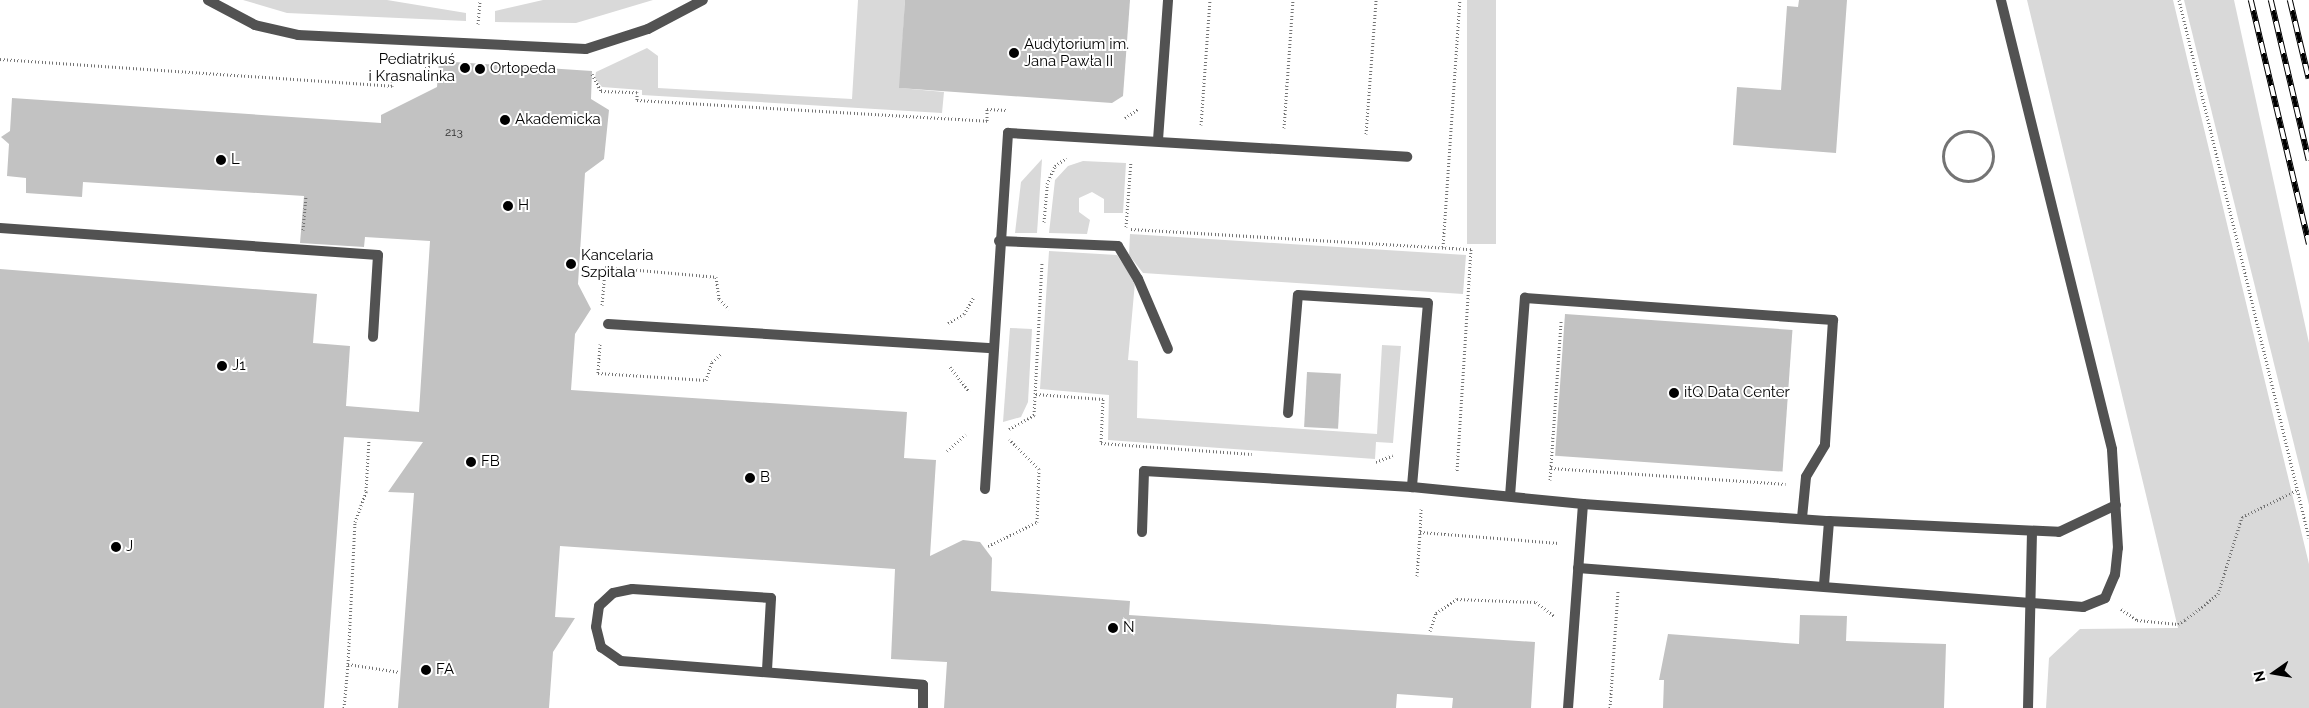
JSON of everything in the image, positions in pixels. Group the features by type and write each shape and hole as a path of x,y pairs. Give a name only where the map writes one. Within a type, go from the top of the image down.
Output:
{"lane":[{"path":"208,0 255,26 298,35 586,49 648,30 703,0"},
{"path":"1158,140 1168,0"},
{"path":"1578,568 1824,585 2082,607 2105,598 2115,575 2116,505 2112,449 2001,0"},
{"path":"985,489 996,285 1008,133 1158,140 1407,157"},
{"path":"0,228 378,255 373,337"},
{"path":"999,241 1118,246 1138,279 1168,349"},
{"path":"1288,413 1298,295 1428,303 1412,487"},
{"path":"1510,496 1524,298 1833,320 1825,444 1805,485 1802,518"},
{"path":"608,324 992,348"},
{"path":"1142,532 1144,471 1412,487 1583,504 2032,533 2059,532 2116,505"},
{"path":"1568,708 1583,504"},
{"path":"1824,585 1829,520"},
{"path":"2028,708 2032,603 2032,533"},
{"path":"767,670 771,598 632,590 613,593 599,606 596,627 601,647 621,661 767,670 923,684 924,708"}],"path":[{"path":"1200,143 1210,0"},
{"path":"1283,149 1293,0"},
{"path":"1366,138 1376,0"},
{"path":"1443,247 1460,0"},
{"path":"2179,0 2309,538"},
{"path":"0,59 392,86 393,76 414,76 430,64 439,63"},
{"path":"592,74 601,91 637,92 637,100 987,121 987,109 1016,111"},
{"path":"1116,118 1135,115 1141,103"},
{"path":"1965,131 1987,139 1993,150 1989,171 1970,181 1955,177 1945,165 1946,143 1965,131"},
{"path":"988,546 1036,522 1039,469 1008,437 1008,430 1034,415 1047,184 1055,166 1073,154"},
{"path":"1121,157 1131,158 1126,228 1471,248 1455,491"},
{"path":"303,232 306,196"},
{"path":"602,312 605,267 716,277 719,298 734,312"},
{"path":"940,325 964,314 978,284 996,285"},
{"path":"1550,474 1563,301"},
{"path":"600,336 598,373 706,380 712,362 730,349"},
{"path":"945,363 965,381 970,398"},
{"path":"1036,394 1103,399 1101,443 1257,454"},
{"path":"947,450 961,442 968,430"},
{"path":"344,708 356,522 366,491 369,439"},
{"path":"1365,462 1384,460 1396,448"},
{"path":"1551,468 1805,485"},
{"path":"1417,576 1423,488"},
{"path":"2105,598 2137,620 2178,624 2218,594 2242,517 2297,490"},
{"path":"1420,532 1580,544"},
{"path":"1610,708 1620,571"},
{"path":"1430,631 1436,613 1445,605 1477,597 1536,602 1546,607 1555,622"},
{"path":"348,664 399,672"}],"shaded area":[{"path":"243,0 387,0 466,13 466,21 287,13"},
{"path":"543,0 653,0 576,23 495,22 495,11"},
{"path":"858,0 905,0 900,88 944,92 942,113 642,95 642,90 602,87 595,78 596,72 647,48 658,56 658,88 852,99"},
{"path":"1467,0 1496,0 1496,244 1467,244"},
{"path":"2027,0 2173,0 2309,564 2309,708 2046,708 2049,658 2080,629 2178,628"},
{"path":"2184,0 2234,0 2309,343 2309,505"},
{"path":"1042,159 1037,233 1015,233 1021,182"},
{"path":"1083,161 1126,163 1123,213 1104,213 1104,199 1092,192 1079,198 1079,212 1090,220 1087,234 1049,233 1055,180 1068,166"},
{"path":"1130,234 1466,255 1463,294 1143,273 1129,255"},
{"path":"1049,251 1117,255 1135,282 1128,360 1138,361 1137,418 1377,434 1382,345 1401,346 1393,443 1376,442 1375,459 1108,440 1109,395 1040,389"},
{"path":"1010,328 1032,329 1028,402 1021,417 1003,422"}],"building":[{"name":"Audytorium im. Jana Pawła II","path":"905,0 1130,0 1123,96 1112,103 899,88"},
{"path":"1799,0 1847,0 1836,153 1733,145 1737,87 1781,90 1787,6 1798,7"},
{"path":"439,61 592,71 591,99 609,110 604,159 585,173 578,284 591,309 575,334 571,390 907,412 904,458 936,460 930,556 963,540 980,542 992,558 991,591 1130,601 1129,615 1535,642 1531,708 1452,708 1453,698 1397,694 1396,708 944,708 947,662 891,659 895,569 560,546 555,617 575,618 553,652 549,708 398,708 414,493 388,492 423,442 344,437 324,708 0,708 0,269 317,294 313,343 350,346 346,406 419,412 430,241 365,237 364,247 300,243 304,196 83,182 82,197 26,193 26,178 7,176 9,144 1,137 10,131 12,98 381,123 381,115 437,87"},
{"name":"itQ Data Center","path":"1565,314 1792,330 1783,472 1555,456"},
{"path":"1307,372 1341,374 1338,429 1304,427"},
{"path":"1800,615 1847,616 1846,641 1946,644 1944,708 1663,708 1664,680 1659,680 1668,634 1799,644"}],"railway":[{"path":"2251,0 2309,244"},
{"path":"2271,0 2309,161"},
{"path":"2290,0 2309,79"}],"place":[{"name":"Audytorium im. Jana Pawła II","path":"1014,53"},
{"name":"Pediatrikuś i Krasnalinka","path":"465,68"},
{"name":"Ortopeda","path":"480,69"},
{"name":"Akademicka","path":"505,120"},
{"name":"L","path":"221,160"},
{"name":"H","path":"508,206"},
{"name":"Kancelaria Szpitala","path":"571,264"},
{"name":"J1","path":"222,366"},
{"name":"itQ Data Center","path":"1674,393"},
{"name":"FB","path":"471,462"},
{"name":"B","path":"750,478"},
{"name":"J","path":"116,547"},
{"name":"N","path":"1113,628"},
{"name":"FA","path":"426,670"}]}
